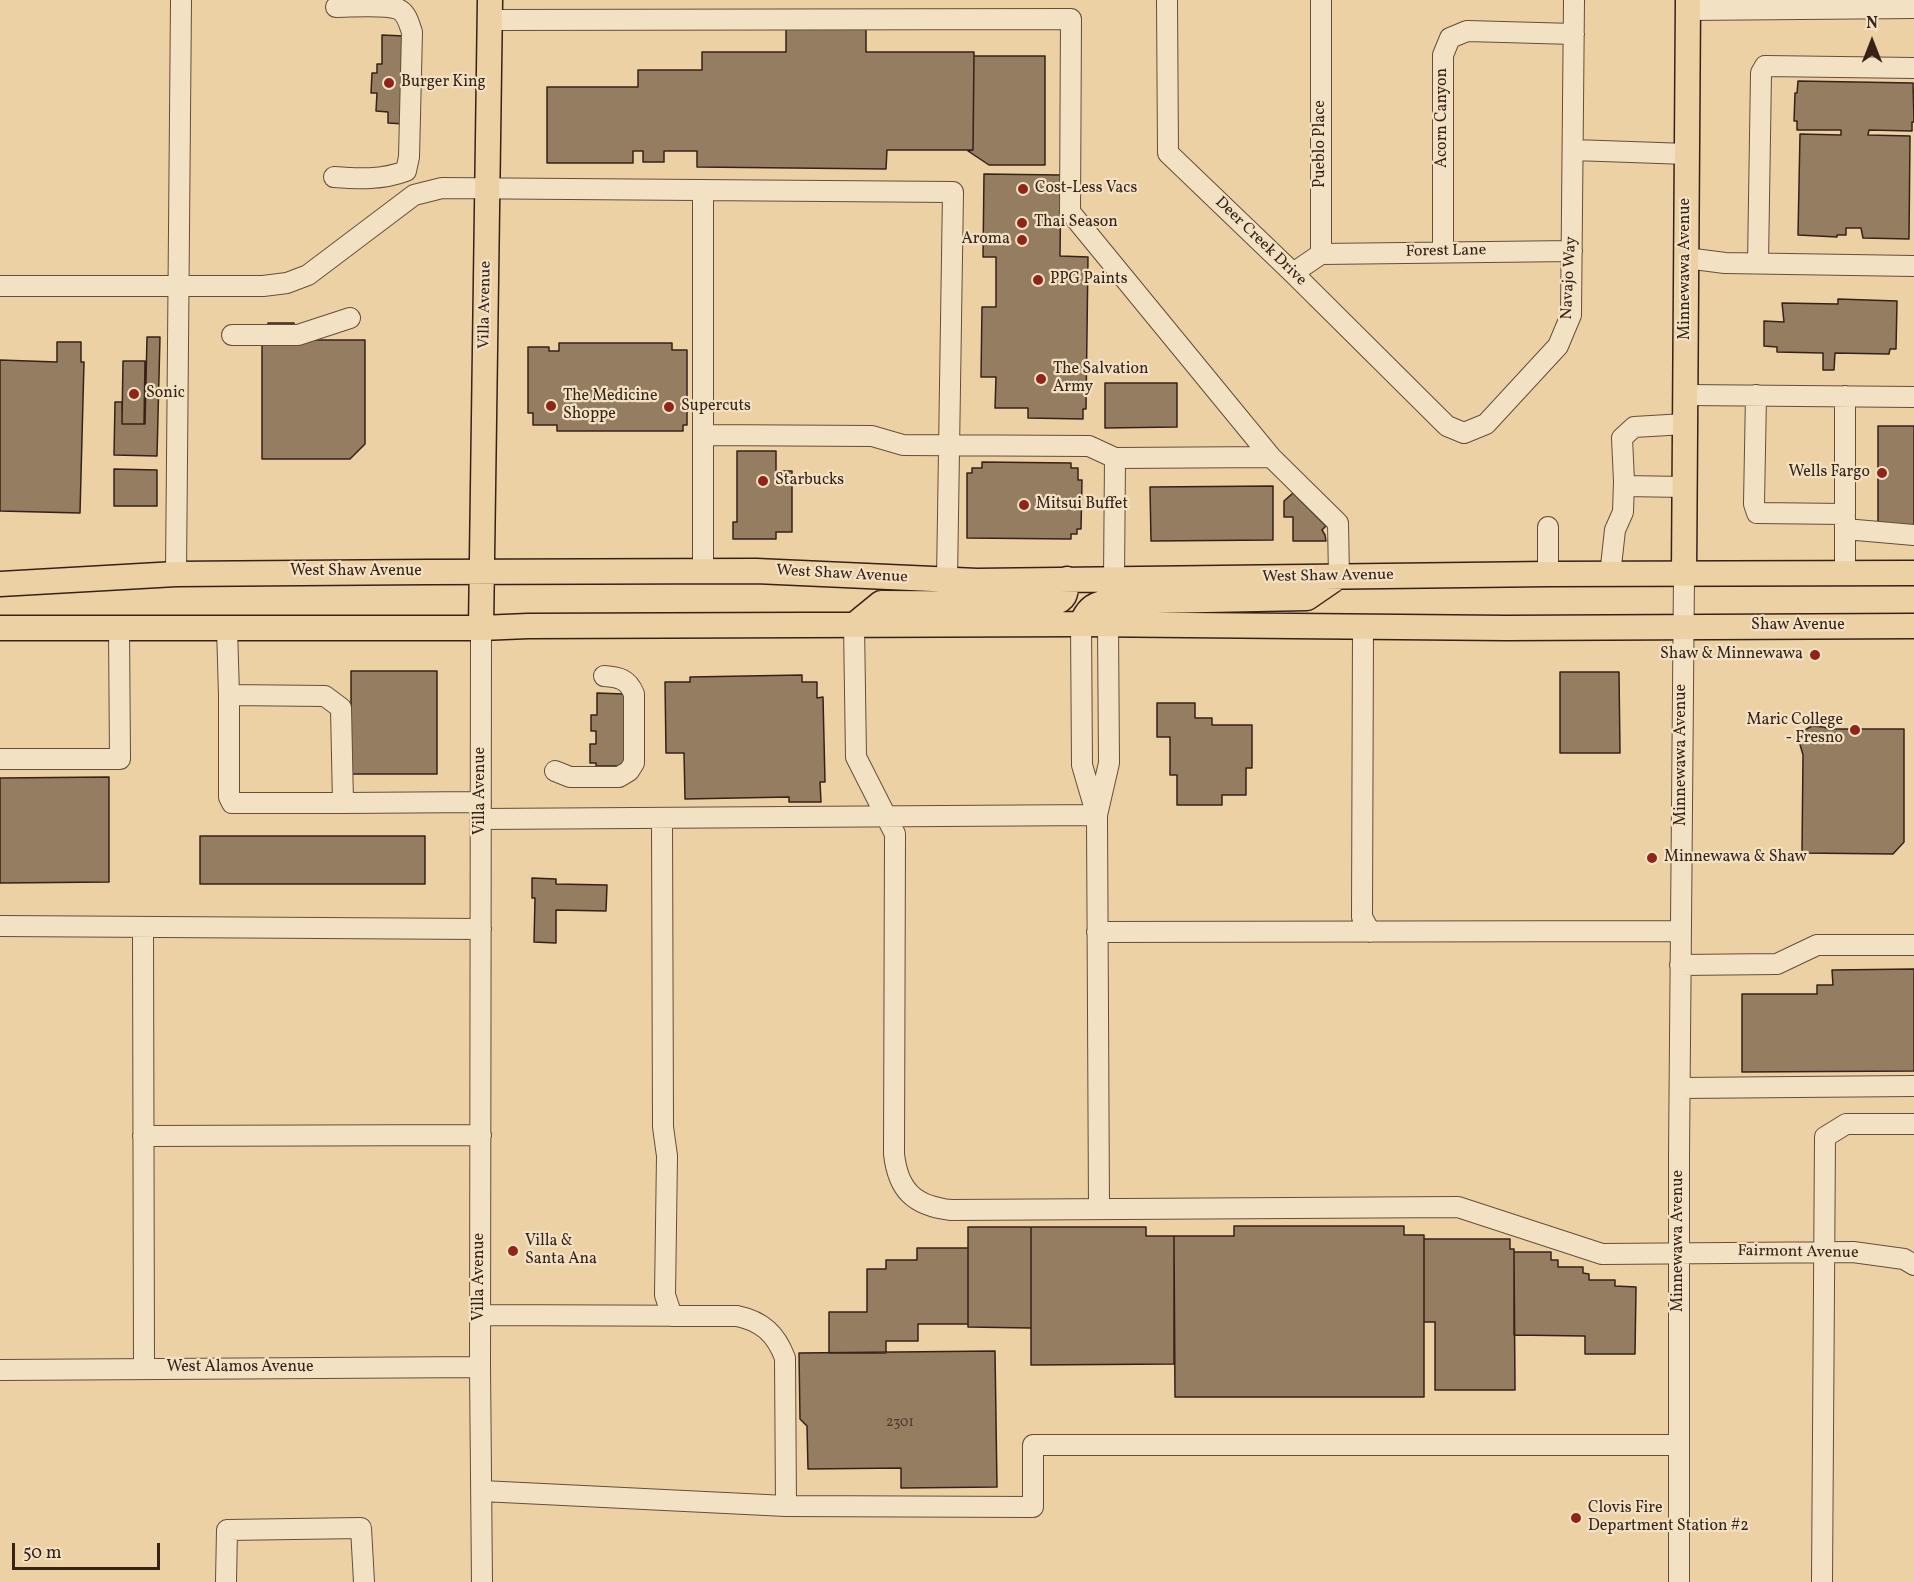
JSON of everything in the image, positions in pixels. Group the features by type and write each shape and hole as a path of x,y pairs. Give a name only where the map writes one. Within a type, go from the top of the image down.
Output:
{"main road":[{"name":"Minnewawa Avenue","path":"1684,574 1688,5"},
{"name":"Villa Avenue","path":"481,628 490,10"},
{"name":"West Shaw Avenue","path":"0,584 176,574 483,572 805,573 947,580 1684,574"},
{"path":"1684,574 1914,573"},
{"path":"1081,624 1085,613 1095,605 1106,602 1307,598 1339,576"},
{"path":"854,625 881,603 1051,604 1060,601 1066,593 1067,579"},
{"path":"0,628 1081,624 1683,627"},
{"name":"Shaw Avenue","path":"1683,627 1914,626"}],"street":[{"path":"176,574 181,0"},
{"name":"Deer Creek Drive","path":"1167,0 1168,153 1447,426 1464,433"},
{"name":"Pueblo Place","path":"1320,254 1321,0"},
{"name":"Navajo Way","path":"1464,433 1486,424 1558,346 1571,315 1574,0"},
{"path":"1688,5 1876,4 1914,8"},
{"path":"334,177 373,178 393,176 406,171 409,158 412,32 408,18 399,9 374,6 336,7"},
{"path":"490,10 1071,19 1070,212 1271,457 1338,523 1339,576"},
{"name":"Acorn Canyon","path":"1443,252 1443,55 1450,38 1467,32 1574,34"},
{"path":"1758,263 1761,73 1765,66 1914,68"},
{"path":"1574,150 1687,153"},
{"path":"0,286 263,286 297,280 308,275 414,195 442,188 953,192 947,580"},
{"path":"703,190 703,572"},
{"name":"Forest Lane","path":"1320,254 1572,251"},
{"path":"1293,273 1320,254"},
{"path":"1686,258 1725,263 1914,266"},
{"path":"232,335 298,335 350,318"},
{"path":"1686,395 1914,397"},
{"path":"1756,395 1754,504 1757,513 1845,522 1914,535"},
{"path":"1845,396 1845,573"},
{"path":"1610,574 1615,530 1623,512 1622,438 1634,427 1685,424"},
{"path":"703,435 872,436 903,445 1089,446 1115,458 1271,457"},
{"path":"1114,580 1115,458"},
{"path":"1624,486 1685,487"},
{"path":"1548,527 1548,574"},
{"name":"Minnewawa Avenue","path":"1679,1582 1680,965 1684,574"},
{"path":"1081,624 1082,765 1097,815"},
{"name":"Fairmont Avenue","path":"854,625 856,757 895,834 894,1154 897,1174 903,1186 920,1202 933,1208 951,1210 1458,1208 1602,1254 1824,1252 1880,1254 1904,1259 1914,1265"},
{"path":"1099,1209 1097,815 1109,763 1108,625"},
{"path":"1363,627 1362,917 1370,932"},
{"path":"0,759 120,759 119,628"},
{"path":"226,628 229,695 229,797 232,803 343,803 662,818 1097,815"},
{"name":"Villa Avenue","path":"481,628 482,1582"},
{"path":"555,771 570,777 619,777 629,771 634,763 634,694 626,681 618,677 604,676"},
{"path":"229,695 325,696 341,708 343,803"},
{"path":"662,818 663,1127 667,1156 665,1295 672,1316"},
{"path":"0,926 481,929"},
{"path":"143,928 144,1369"},
{"path":"1097,933 1681,931"},
{"path":"1680,965 1778,964 1817,945 1914,945"},
{"path":"1680,1088 1914,1086"},
{"path":"1822,1582 1825,1137 1846,1124 1914,1124"},
{"path":"143,1136 481,1135"},
{"path":"480,1315 737,1316 753,1319 774,1335 785,1358 786,1506"},
{"name":"West Alamos Avenue","path":"0,1370 480,1367"},
{"path":"483,1491 786,1506 1034,1507 1034,1445 1678,1445"},
{"path":"226,1582 227,1530 361,1528 364,1582"}],"building":[{"path":"786,28 866,28 866,52 974,52 973,150 887,150 886,169 697,167 697,151 664,151 664,162 643,162 643,151 633,151 633,163 547,163 547,87 638,87 638,70 702,70 702,52 786,52"},
{"name":"Burger King","path":"382,35 404,36 405,124 388,123 388,112 376,111 377,93 371,93 372,73 377,73 377,64 382,64"},
{"path":"974,56 1045,56 1045,165 989,165 968,151 973,150"},
{"path":"1798,81 1913,83 1914,122 1912,122 1912,131 1869,130 1868,135 1910,136 1909,239 1863,238 1861,228 1846,228 1846,235 1837,235 1837,237 1798,235 1800,134 1841,135 1841,130 1797,130 1797,121 1794,121"},
{"path":"984,174 1061,175 1060,256 1088,257 1086,409 1083,409 1083,419 1028,418 1028,408 995,408 996,377 981,377 982,307 996,307 996,257 983,257"},
{"path":"1838,299 1897,301 1896,349 1890,349 1889,354 1835,353 1834,370 1823,370 1823,353 1777,352 1777,347 1764,346 1764,321 1784,322 1782,303 1838,304"},
{"path":"268,323 294,323 294,340 365,340 365,444 350,459 262,459 262,341 269,341"},
{"path":"147,337 160,337 157,456 114,455 115,402 122,402 122,424 145,424"},
{"path":"57,342 81,342 81,362 84,362 80,513 0,511 0,360 57,362"},
{"path":"559,343 672,343 672,350 687,350 687,425 683,425 683,431 557,431 557,425 533,425 533,413 528,413 528,347 549,347 549,351 559,351"},
{"path":"123,361 145,361 144,424 122,424"},
{"path":"1105,383 1177,383 1177,427 1105,428"},
{"path":"1878,426 1914,426 1914,525 1878,525"},
{"path":"737,451 776,451 776,471 792,471 792,532 776,532 776,539 733,539 733,522 737,522"},
{"name":"Mitsui Buffet","path":"982,462 1071,463 1071,468 1078,468 1078,480 1082,480 1081,529 1077,529 1077,534 1071,534 1071,539 967,538 967,473 972,473 972,468 982,468"},
{"path":"114,469 157,470 157,506 114,506"},
{"path":"1273,486 1273,540 1151,541 1150,487"},
{"path":"1293,493 1326,526 1322,530 1326,541 1293,541 1293,517 1284,517 1284,501"},
{"path":"351,671 437,671 437,774 351,774"},
{"path":"1560,672 1619,672 1620,753 1560,753"},
{"path":"802,675 802,682 817,682 817,698 823,697 825,782 820,782 821,802 789,802 789,797 685,799 684,753 666,753 665,682 690,682 690,677"},
{"path":"597,693 624,694 627,744 624,744 624,766 596,766 596,763 590,763 590,744 596,744 596,731 591,731 591,715 597,715"},
{"path":"1157,703 1195,703 1195,718 1212,718 1212,725 1252,725 1252,768 1246,768 1246,795 1222,795 1222,805 1177,805 1177,775 1170,775 1170,737 1157,737"},
{"path":"1812,726 1828,729 1904,729 1904,842 1893,854 1802,853 1803,755 1799,741 1803,731"},
{"path":"109,777 109,882 0,883 0,778"},
{"path":"200,836 425,836 425,884 200,884"},
{"path":"532,878 556,879 556,884 607,885 606,911 556,910 556,943 534,942 535,898 532,898"},
{"path":"1914,969 1914,1071 1742,1072 1742,994 1817,994 1817,985 1833,985 1832,970"},
{"path":"1234,1226 1404,1226 1404,1235 1424,1235 1424,1397 1175,1397 1174,1236 1234,1236"},
{"path":"968,1227 1031,1227 1031,1328 968,1327"},
{"path":"1031,1227 1146,1227 1146,1236 1174,1236 1174,1364 1031,1365"},
{"path":"1424,1239 1510,1239 1510,1249 1514,1249 1515,1390 1435,1390 1435,1322 1424,1322"},
{"path":"917,1248 968,1248 968,1324 918,1324 918,1341 886,1341 886,1353 829,1353 829,1312 867,1312 867,1269 886,1269 886,1260 917,1260"},
{"path":"1514,1252 1551,1252 1551,1260 1558,1260 1558,1267 1583,1267 1583,1273 1589,1274 1589,1280 1615,1280 1615,1286 1636,1287 1635,1354 1585,1354 1585,1336 1514,1335"},
{"path":"995,1351 997,1487 901,1488 901,1468 808,1469 807,1426 800,1419 799,1353"}],"place":[{"name":"Burger King","path":"389,83"},
{"name":"Cost-Less Vacs","path":"1023,189"},
{"name":"Thai Season","path":"1022,223"},
{"name":"Aroma","path":"1022,240"},
{"name":"PPG Paints","path":"1038,280"},
{"name":"The Salvation Army","path":"1041,379"},
{"name":"Sonic","path":"134,394"},
{"name":"The Medicine Shoppe","path":"551,406"},
{"name":"Supercuts","path":"669,407"},
{"name":"Wells Fargo","path":"1882,473"},
{"name":"Starbucks","path":"763,481"},
{"name":"Mitsui Buffet","path":"1024,505"},
{"name":"Shaw & Minnewawa","path":"1815,655"},
{"name":"Maric College - Fresno","path":"1855,730"},
{"name":"Minnewawa & Shaw","path":"1652,858"},
{"name":"Villa & Santa Ana","path":"513,1251"},
{"name":"Clovis Fire Department Station #2","path":"1576,1518"}]}
